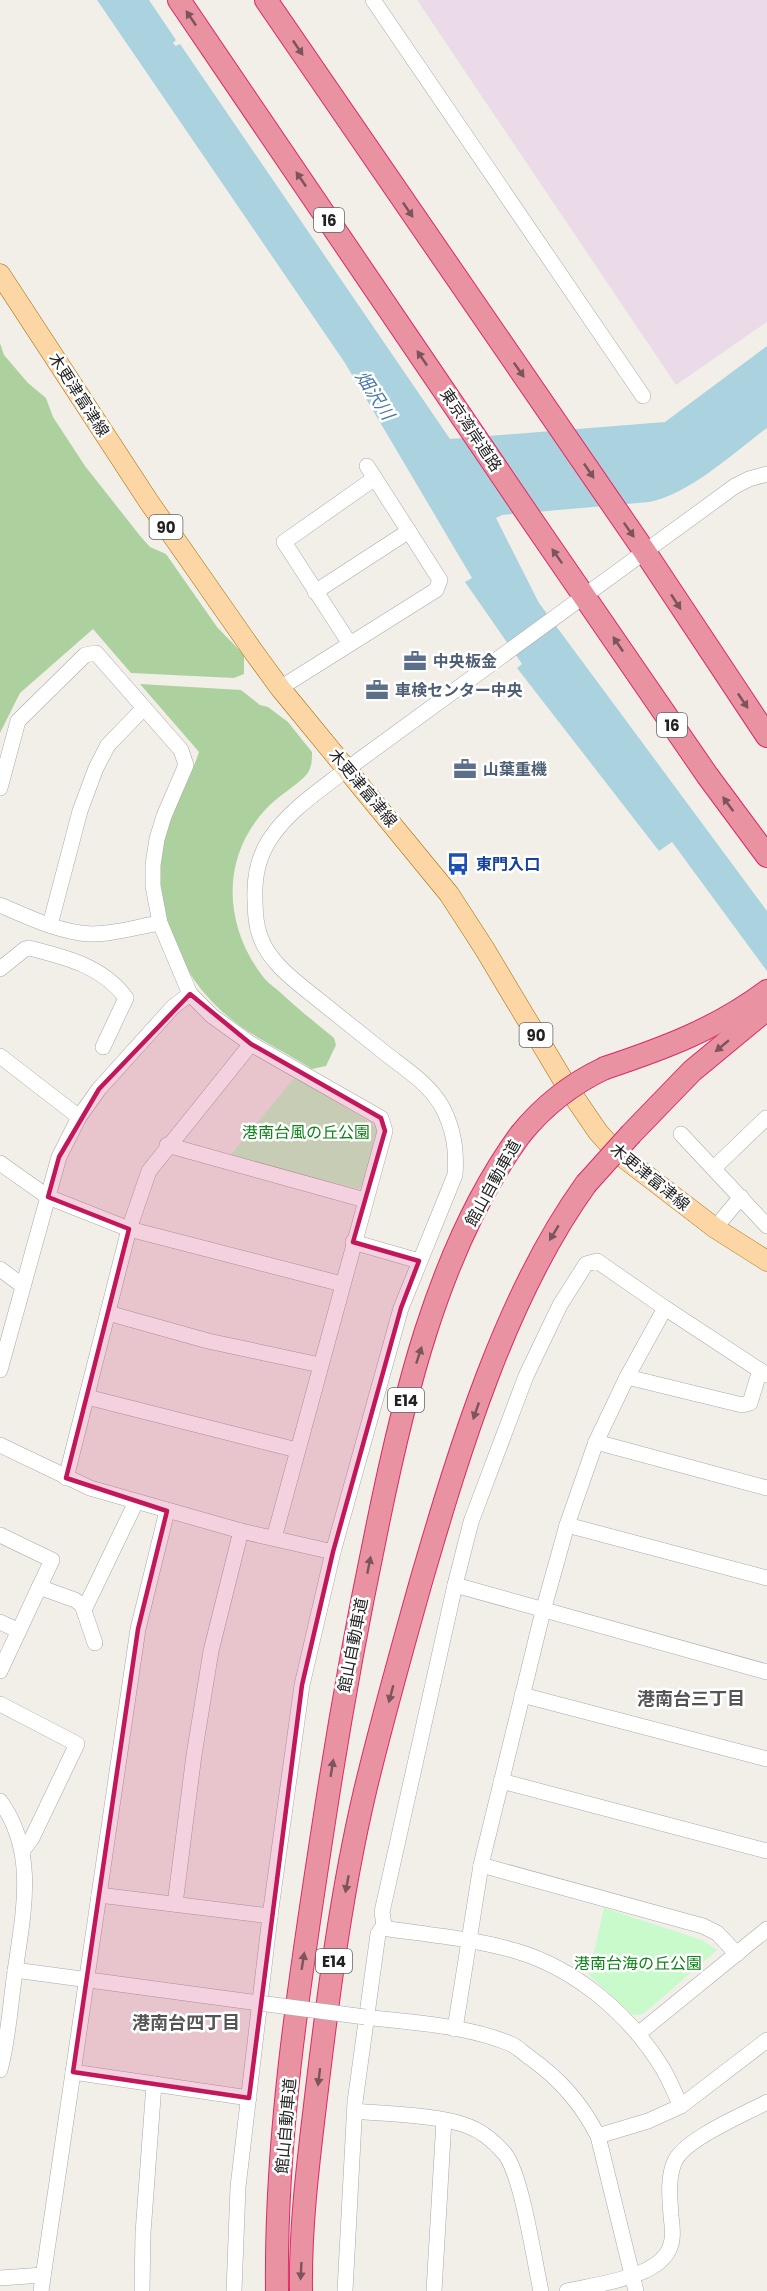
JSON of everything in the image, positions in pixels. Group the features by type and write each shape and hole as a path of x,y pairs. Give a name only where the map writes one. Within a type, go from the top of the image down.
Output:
{"highway":[{"name":"東京湾岸道路","path":"179,0 529,516 707,775 767,856"},
{"path":"266,0 645,552 767,736"},
{"name":"館山自動車道","path":"277,2291 284,2128 300,1978 345,1684 383,1498 410,1382 434,1309 476,1207 520,1135 542,1109 563,1091 605,1068 698,1034 766,998"},
{"name":"館山自動車道","path":"301,2291 304,2207 328,1998 342,1908 365,1792 435,1534 484,1387 520,1299 548,1244 586,1184 631,1134 766,998"}],"main road":[{"name":"木更津富津線","path":"0,274 149,502 280,688 450,894 566,1085 598,1132 616,1152 715,1228 767,1261"}],"street":[{"path":"373,0 643,396"},
{"path":"280,688 436,590 440,585 440,580 371,472 285,541 285,545 350,644"},
{"path":"234,2291 238,2187 259,2002 297,1714 333,1552 401,1308 455,1175 456,1155 454,1137 440,1103 419,1080 279,966 260,937 256,920 255,889 260,860 270,839 305,801 347,769 735,486 767,474"},
{"path":"315,592 409,531"},
{"path":"0,788 18,721 85,655 96,653 99,655 181,750 186,765 157,838 153,886 160,923 190,994 212,1016 251,1044 381,1118 385,1131 274,1538"},
{"path":"50,925 80,811 96,768 108,745 144,708"},
{"path":"0,905 50,925 82,933 108,932 160,923"},
{"path":"0,969 29,948 62,956 94,970 126,998 103,1047"},
{"path":"0,1370 59,1157 79,1117 99,1089 143,1038 173,1007 190,994"},
{"path":"66,1478 129,1229 149,1171 167,1145 251,1044"},
{"path":"0,1056 79,1117"},
{"path":"714,1168 766,1118"},
{"path":"681,1134 767,1226"},
{"path":"167,1145 365,1200"},
{"path":"0,1163 48,1197 129,1229 342,1284"},
{"path":"715,1228 741,1197"},
{"path":"353,1242 420,1261"},
{"path":"345,2291 355,2111 365,2017 378,1934 384,1925 382,1912 471,1522 526,1376 560,1305 586,1264 597,1261 764,1373 750,1402 742,1405 627,1377"},
{"path":"0,1269 23,1286"},
{"path":"455,2029 481,1865 543,1611 567,1526 596,1442 664,1308"},
{"path":"108,1313 208,1341 320,1365"},
{"path":"87,1397 297,1450"},
{"path":"596,1442 767,1488"},
{"path":"0,1445 90,1488 242,1531 333,1552"},
{"path":"84,1610 136,1502"},
{"path":"41,2291 138,1629 167,1511"},
{"path":"567,1526 767,1578"},
{"path":"175,1904 194,1755 211,1652 242,1531"},
{"path":"0,1535 52,1560 0,1671"},
{"path":"455,1585 767,1672"},
{"path":"39,1587 75,1599 82,1605 95,1643"},
{"path":"0,1622 19,1631"},
{"path":"522,1695 767,1760"},
{"path":"0,1704 77,1744 32,1838 22,1850"},
{"path":"501,1781 767,1851"},
{"path":"0,1801 18,1831 26,1877 0,2070"},
{"path":"481,1865 703,1926 717,1933 736,1954"},
{"path":"99,1894 270,1916"},
{"path":"384,1925 389,1929 468,1939 518,1951 550,1965 585,1985 612,2006 638,2034 663,2069 681,2106"},
{"path":"638,2034 767,1929"},
{"path":"15,1970 455,2029 474,2032 513,2045 550,2072 582,2107 598,2136 635,2283"},
{"path":"598,2136 648,2121 681,2106 767,2040"},
{"path":"73,2072 249,2098"},
{"path":"142,2291 143,2233 154,2084"},
{"path":"567,2291 635,2283 657,2265 666,2255 671,2244 669,2193 675,2161 693,2142 767,2102"},
{"path":"355,2111 444,2120 464,2124 487,2136 506,2155 516,2176 541,2291"},
{"path":"434,2291 444,2120"},
{"path":"0,2278 43,2275"}],"highlighted area":[{"path":"190,994 251,1044 381,1118 385,1131 353,1242 419,1261 401,1308 333,1552 302,1685 249,2098 73,2072 138,1629 167,1511 66,1478 129,1229 48,1197 59,1157 99,1089"}],"shaded area":[{"path":"417,0 767,0 767,322 676,385"}],"green space":[{"path":"0,343 4,355 28,383 46,398 53,417 85,466 150,547 166,554 217,627 244,655 244,674 234,678 131,673 93,629 20,693 0,733"},
{"path":"140,684 241,690 288,722 312,752 311,766 307,774 270,805 250,829 240,850 234,871 233,893 235,915 241,937 264,978 334,1038 336,1045 326,1066 312,1069 240,1026 211,1000 180,957 163,907 160,881 161,854 169,817 199,752"},
{"name":"港南台風の丘公園","path":"295,1077 376,1126 379,1132 367,1180 359,1189 229,1157"},
{"name":"港南台海の丘公園","path":"604,1908 702,1940 717,1950 643,2014 633,2015 589,1975"}],"water":[{"name":"畑沢川","path":"97,0 149,0 176,40 173,43 176,46 180,44 450,439 665,422 767,346 767,428 695,482 664,498 649,502 502,515 496,518 539,603 767,911 767,971 672,842 659,851 517,668 522,664 465,582 472,578 345,363"}],"place":[{"name":"中央板金","path":"415,661"},
{"name":"車検センター中央","path":"377,690"},
{"name":"山葉重機","path":"465,769"},
{"name":"東門入口","path":"458,864"}],"district":[{"name":"港南台三丁目","path":"691,1698"},
{"name":"港南台四丁目","path":"186,2022"}]}
